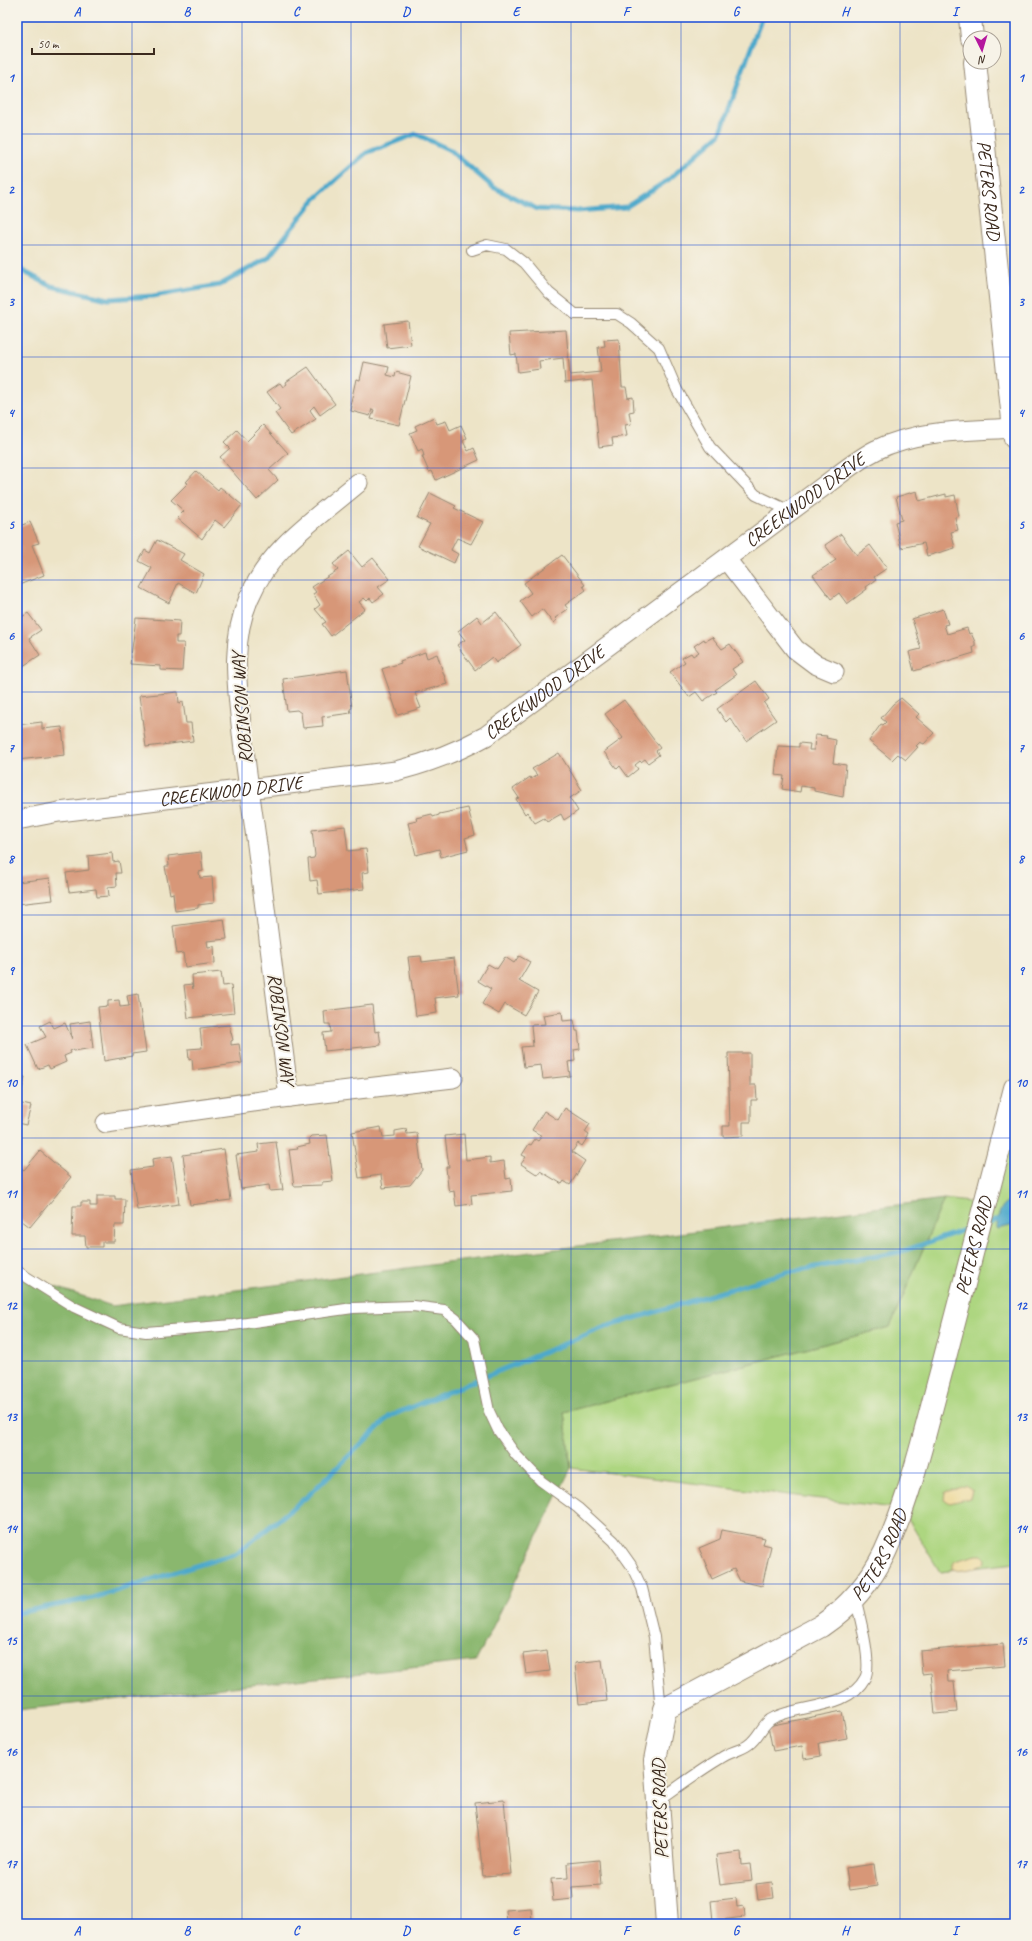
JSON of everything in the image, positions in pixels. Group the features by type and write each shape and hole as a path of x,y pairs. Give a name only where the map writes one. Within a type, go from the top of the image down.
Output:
{"street":[{"path":"970,17 971,30"},
{"name":"PETERS ROAD","path":"976,70 1015,431"},
{"name":"CREEKWOOD DRIVE","path":"17,820 59,812 396,771 426,764 460,751 486,736 790,511 874,451 893,443 936,434 1015,431"},
{"name":"ROBINSON WAY","path":"289,1097 249,788 236,668 237,644 240,623 249,597 265,567 291,538 358,483"},
{"path":"726,559 795,649 815,664 834,672"},
{"path":"106,1123 289,1097 453,1078"},
{"name":"PETERS ROAD","path":"667,1924 655,1760 665,1709 821,1626 841,1612 864,1587 884,1553 903,1509 968,1270 1015,1088"}],"lane":[{"path":"472,250 487,245 506,249 524,264 549,293 575,314 617,314 631,323 659,348 677,390 710,446 756,495 790,511"},
{"path":"17,1272 74,1307 119,1328 139,1331 233,1325 353,1308 413,1306 444,1310 456,1319 474,1339 488,1411 498,1430 516,1455 541,1481 578,1508 614,1541 631,1565 642,1588 654,1637 660,1700 665,1709"},
{"path":"658,1802 722,1756 747,1746 756,1739 765,1724 775,1717 834,1701 854,1693 866,1677 867,1656 855,1598"}],"green space":[{"path":"1015,1087 1015,1563 940,1572 902,1509 571,1468 564,1412 890,1327 944,1199 985,1204"},
{"path":"944,1199 890,1327 564,1412 571,1468 476,1661 17,1710 17,1274 112,1306"}],"sand":[{"path":"966,1486 972,1491 970,1498 950,1503 944,1499 945,1492"},
{"path":"982,1555 986,1559 985,1563 969,1569 953,1570 953,1564 955,1561"}],"water":[{"path":"1008,1202 1015,1202 1015,1225 997,1229 998,1218 1002,1207"}],"building":[{"path":"408,321 411,345 387,348 384,324"},
{"path":"566,330 570,375 601,372 598,347 605,346 604,340 619,339 622,387 626,387 628,398 633,397 634,411 629,412 631,424 625,425 627,436 612,438 613,445 599,447 592,380 565,383 563,358 539,361 540,369 518,372 516,354 511,355 509,333"},
{"path":"364,362 389,367 387,375 395,377 396,372 411,376 399,425 371,419 374,410 372,409 370,416 351,411 352,406 350,406 356,379 360,380"},
{"path":"308,367 335,404 320,415 314,406 310,410 316,419 291,435 275,413 280,409 267,392 280,383 283,387 287,384 286,382"},
{"path":"17,394 21,407 17,408"},
{"path":"434,417 437,424 446,421 450,430 461,425 467,438 463,441 468,451 474,448 479,460 436,480 432,471 429,472 422,456 424,456 422,449 418,451 410,433 417,430 415,426"},
{"path":"263,425 288,453 269,470 278,480 257,500 220,457 230,448 224,442 237,430 247,441"},
{"path":"196,471 218,490 220,487 242,505 224,527 215,520 202,539 177,518 184,511 171,500 188,483 186,482"},
{"path":"917,491 919,501 946,494 946,497 955,495 959,516 955,517 958,530 951,532 955,548 927,556 924,543 901,548 895,522 902,520 896,497"},
{"path":"430,493 456,506 454,508 483,522 471,544 457,538 451,550 458,554 454,563 418,546 430,524 417,518"},
{"path":"30,522 39,543 32,545 44,575 19,585 17,579 17,527"},
{"path":"841,534 857,555 870,545 887,568 874,577 876,580 866,587 867,589 847,604 839,593 831,599 813,575 836,560 825,545"},
{"path":"157,540 184,554 180,560 204,574 196,593 178,583 169,603 141,588 152,568 139,561 145,550 150,553"},
{"path":"349,551 362,567 373,558 390,579 378,587 384,594 373,602 370,598 367,601 364,598 359,602 365,609 331,636 322,624 326,622 315,609 320,605 313,594 316,592 312,587 338,570 333,564"},
{"path":"562,555 585,585 583,586 586,590 565,605 568,609 555,618 557,620 553,623 542,609 532,617 520,601 531,593 524,583"},
{"path":"943,609 948,624 944,625 947,634 967,628 969,634 971,633 975,642 975,647 973,647 974,653 914,671 909,652 921,649 912,619"},
{"path":"496,612 521,645 496,663 492,657 475,670 457,645 465,640 458,631 477,616 482,623"},
{"path":"28,613 41,630 29,638 40,655 17,670 17,620"},
{"path":"136,618 180,621 179,636 176,636 176,643 184,643 182,671 161,670 161,666 130,664"},
{"path":"712,637 722,649 730,644 743,662 732,669 736,675 715,690 717,692 703,701 696,692 689,697 670,672 685,662 682,658 691,653 693,656 699,652 694,646 704,639 705,641"},
{"path":"425,652 427,658 437,654 447,684 415,693 421,708 398,715 382,669 401,663 400,661"},
{"path":"347,670 352,708 350,709 351,713 322,717 323,726 303,728 301,713 297,710 287,711 283,679"},
{"path":"756,681 769,699 764,703 776,720 746,741 730,718 726,722 717,709"},
{"path":"178,692 179,703 183,702 186,723 191,723 193,741 146,747 139,696"},
{"path":"901,698 919,714 916,717 934,733 924,744 920,742 916,746 918,747 906,760 898,754 892,760 869,741 881,724 883,725 886,722 881,718 893,704"},
{"path":"624,700 660,748 656,751 659,755 648,763 645,759 641,762 640,761 635,765 638,769 628,777 620,766 617,769 604,752 623,738 605,714"},
{"path":"42,722 42,729 62,727 65,755 17,760 17,725"},
{"path":"815,735 827,736 826,738 836,740 833,763 846,765 843,797 814,791 814,788 801,786 800,792 782,789 784,776 775,775 778,746 799,747 799,743 810,744 809,750 814,750"},
{"path":"559,753 582,790 570,798 578,811 564,820 561,814 547,822 544,818 535,823 527,812 525,814 516,799 519,798 513,789 530,777 531,779 537,775 532,769"},
{"path":"468,808 475,835 465,838 468,850 441,857 439,849 416,855 408,823 417,821 416,818 432,814 433,817 439,814"},
{"path":"345,826 348,851 366,849 369,872 362,873 364,889 319,894 317,880 310,881 308,859 314,858 315,855 312,830"},
{"path":"201,852 203,871 199,872 200,878 212,877 214,903 198,905 198,908 175,911 173,893 170,894 165,866 169,866 168,856"},
{"path":"112,853 113,862 119,861 121,873 116,873 117,886 108,887 109,896 97,897 96,889 69,892 66,873 89,870 88,856"},
{"path":"50,878 53,900 17,904 17,882"},
{"path":"224,919 227,939 207,941 208,947 214,946 215,963 185,967 183,953 177,954 173,926"},
{"path":"421,956 422,962 454,958 459,995 435,998 437,1013 416,1016 408,957"},
{"path":"519,956 530,962 519,981 538,992 524,1015 505,1004 499,1014 482,1004 491,989 478,981 488,964 497,969 505,957 514,963"},
{"path":"221,972 223,986 231,985 234,1013 188,1018 184,985 192,984 193,989 192,975"},
{"path":"138,994 146,1052 104,1061 98,1007 108,1006 108,1001 119,1000 120,1007 129,1006 127,996"},
{"path":"372,1005 375,1032 379,1031 381,1045 325,1051 323,1033 331,1032 330,1024 325,1024 324,1011"},
{"path":"562,1012 563,1021 574,1020 576,1031 578,1031 580,1049 574,1050 575,1061 568,1062 570,1076 543,1079 541,1065 524,1067 521,1047 533,1046 531,1025 545,1024 543,1015"},
{"path":"50,1021 54,1028 65,1023 72,1039 70,1024 90,1021 93,1048 74,1051 74,1049 70,1051 71,1053 64,1056 66,1062 50,1069 48,1065 38,1069 27,1045 46,1037 40,1026"},
{"path":"229,1025 233,1040 231,1041 231,1045 239,1044 242,1063 193,1070 192,1059 189,1060 188,1049 202,1048 200,1028"},
{"path":"728,1053 750,1053 750,1085 756,1085 757,1100 751,1100 751,1122 743,1122 743,1136 723,1137 723,1126 730,1126"},
{"path":"17,1066 22,1067 21,1076 25,1077 22,1089 20,1089 18,1103 31,1106 26,1125 17,1123"},
{"path":"565,1108 590,1124 585,1132 589,1135 582,1146 578,1143 572,1152 585,1161 570,1185 564,1181 562,1184 540,1171 538,1175 521,1164 526,1157 522,1155 529,1144 531,1145 535,1139 538,1141 542,1136 532,1130 544,1111 558,1120"},
{"path":"381,1127 383,1137 395,1136 395,1131 406,1129 407,1134 417,1133 422,1170 410,1185 383,1188 381,1175 359,1178 352,1132"},
{"path":"464,1134 466,1160 490,1157 490,1163 504,1161 506,1179 511,1178 512,1191 471,1195 472,1204 456,1206 454,1191 449,1192 448,1187 446,1167 449,1167 445,1136"},
{"path":"327,1135 333,1181 322,1182 322,1185 294,1186 289,1150 298,1149 297,1147 310,1144 309,1138 311,1136"},
{"path":"276,1142 283,1190 270,1191 269,1185 241,1189 236,1155 259,1152 258,1144"},
{"path":"224,1149 231,1200 190,1205 183,1155"},
{"path":"40,1151 71,1177 30,1227 17,1217 17,1173 21,1168 24,1170"},
{"path":"172,1156 179,1204 137,1210 131,1170 153,1167 152,1159"},
{"path":"97,1196 115,1196 115,1199 125,1199 124,1225 115,1225 114,1242 102,1242 102,1247 86,1247 85,1236 72,1236 73,1206 81,1206 81,1202 90,1202 90,1206 97,1206"},
{"path":"722,1530 765,1538 763,1544 771,1546 762,1586 740,1581 734,1569 712,1579 699,1548 720,1539"},
{"path":"1003,1644 1005,1666 947,1671 948,1682 954,1682 957,1712 935,1714 931,1673 922,1674 920,1651"},
{"path":"547,1651 550,1671 526,1674 523,1654"},
{"path":"602,1660 607,1701 579,1704 575,1663"},
{"path":"842,1711 847,1738 819,1743 821,1756 804,1759 802,1746 773,1751 768,1726"},
{"path":"504,1800 511,1874 483,1876 475,1803"},
{"path":"741,1852 742,1865 750,1864 752,1881 720,1885 716,1855"},
{"path":"599,1860 601,1885 572,1887 573,1899 553,1901 551,1879 568,1878 567,1863"},
{"path":"874,1864 877,1886 849,1890 846,1868"},
{"path":"772,1882 774,1898 758,1900 756,1884"},
{"path":"736,1898 737,1907 744,1906 745,1917 713,1921 711,1901"},
{"path":"531,1908 532,1924 507,1924 506,1910"}],"waterway":[{"path":"17,268 51,286 108,299 153,296 220,285 268,258 315,199 366,153 416,134 450,150 493,187 537,209 578,211 626,207 668,180 720,134 762,17"},
{"path":"986,1223 997,1220"},
{"path":"17,1613 93,1598 237,1553 309,1495 390,1416 605,1327 788,1272 900,1252 973,1227"}]}
